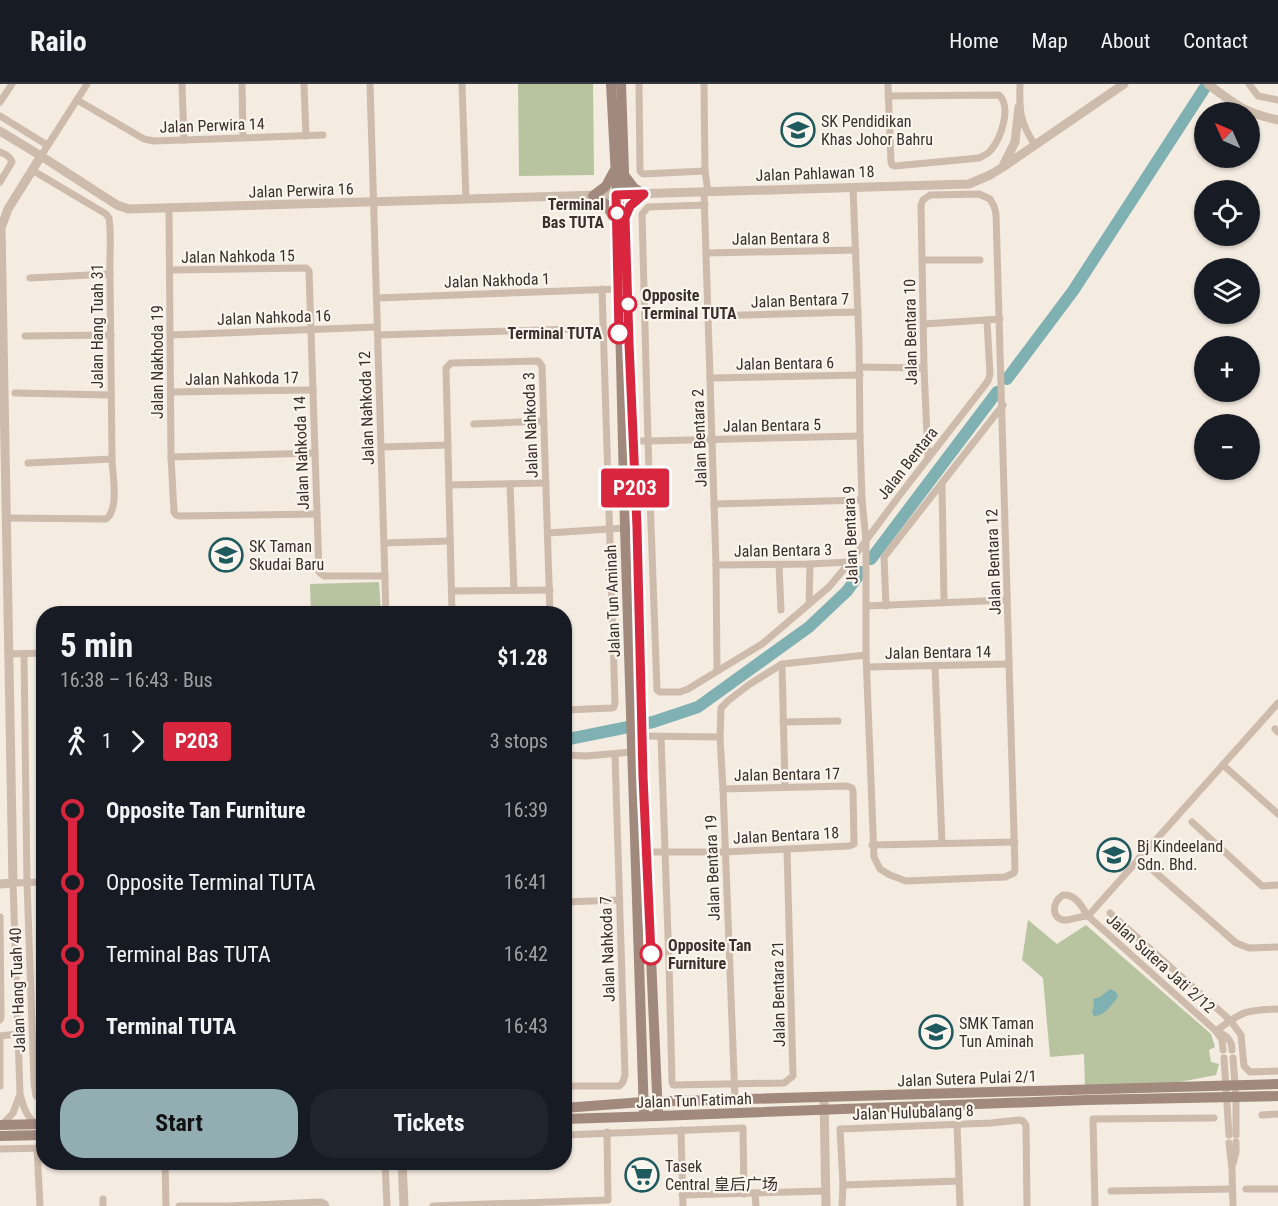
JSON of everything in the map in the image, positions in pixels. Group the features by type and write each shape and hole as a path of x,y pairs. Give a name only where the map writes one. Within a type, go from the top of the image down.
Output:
{"main road":[{"name":"Jalan Tun Aminah","path":"611,84 615,165 620,195 637,527 636,700"},
{"name":"Jalan Tun Aminah","path":"620,195 624,175 621,84"},
{"path":"615,165 606,186 593,196 606,204 621,221 630,206 644,194 634,188 624,175"},
{"name":"Jalan Tun Aminah","path":"621,221 618,288 625,528 647,852 658,1116"},
{"name":"Jalan Tun Aminah","path":"638,736 632,752 644,1116"},
{"name":"Jalan Sutera Pulai 2/1","path":"1087,1100 1231,1091 1278,1084"},
{"name":"Jalan Sutera Pulai 2/1","path":"658,1102 824,1097 1231,1091 1278,1096"},
{"name":"Jalan Tun Fatimah","path":"572,1119 1087,1100"},
{"name":"Jalan Tun Fatimah","path":"572,1107 658,1102"},
{"path":"1,1129 36,1125"},
{"path":"1,1129 36,1134"}],"street":[{"path":"0,102 12,84"},
{"path":"36,1122 26,1115 20,1094 17,1034 1,228 8,209 46,145 87,84"},
{"path":"182,84 184,140"},
{"path":"242,84 243,138"},
{"path":"304,84 306,136"},
{"name":"Jalan Nahkoda 12","path":"370,84 386,606"},
{"path":"462,84 466,199"},
{"path":"639,84 640,171 643,174 705,171"},
{"name":"Jalan Bentara 2","path":"704,84 717,670"},
{"path":"888,84 888,96 891,162 892,165 979,158 990,152 1002,131 1005,105 999,95 888,96"},
{"path":"1003,166 1015,142 1020,84"},
{"name":"Jalan Pahlawan 18","path":"620,195 969,184 990,175 1124,84"},
{"path":"1208,84 1238,107 1278,120"},
{"path":"1249,84 1257,96 1278,100"},
{"name":"Jalan Perwira 14","path":"77,100 144,139 154,141 323,135"},
{"path":"1019,107 1026,132 1035,145"},
{"path":"0,116 46,145"},
{"name":"Jalan Perwira 16","path":"0,131 117,205 128,209 620,195"},
{"path":"0,152 12,162 0,182"},
{"name":"Jalan Hang Tuah 31","path":"7,518 103,520 112,513 114,491 110,395 109,218 106,214 32,170"},
{"name":"Jalan Bentara 9","path":"853,188 862,500 867,540 866,655 872,845 874,857 880,868 890,875"},
{"name":"Jalan Bentara 12","path":"890,875 906,881 1010,875 1015,869 996,214 990,199 979,194 930,195 923,200 921,205"},
{"path":"648,441 642,214 648,207 705,205"},
{"name":"Jalan Bentara 10","path":"921,205 928,458"},
{"name":"Jalan Nakhoda 19","path":"170,209 171,457 174,512 179,516 317,514"},
{"name":"Jalan Bentara 8","path":"706,253 856,250"},
{"path":"922,260 980,260"},
{"name":"Jalan Nahkoda 15","path":"171,270 306,268"},
{"name":"Jalan Nahkoda 14","path":"306,268 310,278 319,572 324,576 385,576"},
{"path":"30,278 110,274"},
{"name":"Jalan Nakhoda 1","path":"376,298 618,288"},
{"path":"572,710 612,708 615,703 602,289"},
{"name":"Jalan Bentara 7","path":"708,316 858,312"},
{"path":"924,324 1000,319"},
{"name":"Jalan Bentara","path":"648,441 657,688 660,692 680,692 762,644 829,587 850,562 988,381 990,375 987,321"},
{"name":"Jalan Nahkoda 16","path":"171,335 311,329 377,331 603,328"},
{"path":"25,336 111,335"},
{"name":"Jalan Nahkoda 3","path":"452,606 446,368 451,363 538,362 542,366 550,606"},
{"name":"Jalan Bentara 6","path":"710,378 924,368"},
{"name":"Jalan Nahkoda 17","path":"171,392 313,390"},
{"path":"15,393 110,395"},
{"path":"886,606 884,557 1003,405"},
{"path":"474,424 544,421"},
{"name":"Jalan Bentara 5","path":"633,441 860,436"},
{"path":"381,447 448,444"},
{"path":"171,457 315,453"},
{"path":"28,463 112,459"},
{"path":"449,485 546,483"},
{"path":"510,484 513,590"},
{"path":"942,484 944,602"},
{"path":"714,504 862,500"},
{"path":"548,533 625,528"},
{"path":"384,543 450,541"},
{"name":"Jalan Bentara 3","path":"716,565 850,562"},
{"path":"809,604 810,564"},
{"path":"779,565 781,610"},
{"path":"452,591 550,590"},
{"path":"866,606 1007,600"},
{"path":"9,654 36,653"},
{"name":"Jalan Hang Tuah 40","path":"24,654 27,882 36,1096"},
{"path":"785,787 782,664 866,655"},
{"name":"Jalan Bentara 19","path":"735,1100 720,737 721,708 750,684 782,664"},
{"name":"Jalan Bentara 14","path":"867,667 1009,664"},
{"path":"935,666 942,843"},
{"path":"1088,916 1278,704"},
{"path":"783,722 838,721"},
{"path":"0,728 10,728"},
{"path":"638,736 720,737"},
{"path":"661,737 672,1082 675,1086 733,1084"},
{"path":"572,755 632,752"},
{"name":"Jalan Nahkoda 7","path":"572,1086 619,1086 625,1075 615,754"},
{"path":"1223,765 1278,814"},
{"name":"Jalan Bentara 17","path":"723,789 848,786 853,791 854,844"},
{"path":"1191,822 1262,886 1278,885"},
{"path":"872,845 1015,842"},
{"name":"Jalan Bentara 18","path":"647,852 725,852 854,844"},
{"name":"Jalan Bentara 21","path":"733,1084 784,1083 793,1076 787,849"},
{"path":"1139,858 1236,944 1249,948 1278,947"},
{"path":"0,884 36,882"},
{"name":"Jalan Sutera Jati 2/12","path":"1088,916 1069,920 1060,918 1055,912 1055,903 1059,897 1071,895 1088,916 1215,1030 1222,1040 1231,1091"},
{"path":"572,902 619,900"},
{"path":"1110,913 1230,1020 1241,1035 1244,1065 1247,1070 1250,1072 1278,1071"},
{"path":"0,917 0,1020"},
{"path":"1215,1030 1245,1011 1278,1009"},
{"name":"Jalan Sutera Jati 2/12","path":"1215,1030 1223,1033 1232,1044 1233,1206"},
{"path":"0,1086 0,1036 17,1034"},
{"path":"1,1129 13,1113 20,1094"},
{"path":"824,1097 826,1206"},
{"path":"1262,1115 1278,1114"},
{"path":"1095,1206 1093,1120 1214,1118"},
{"name":"Jalan Hulubalang 8","path":"842,1206 840,1129 1019,1120 1026,1125 1027,1206"},
{"path":"957,1124 960,1206"},
{"path":"572,1134 743,1128 744,1194"},
{"path":"681,1130 682,1206"},
{"path":"433,1206 608,1200 606,1132"},
{"path":"0,1149 36,1148"},
{"path":"40,1170 40,1206"},
{"path":"165,1170 166,1206"},
{"path":"385,1170 387,1206"},
{"path":"403,1170 405,1206"},
{"path":"843,1185 958,1181"},
{"path":"1111,1191 1232,1189"},
{"path":"1246,1189 1278,1189"},
{"path":"682,1196 826,1191"},
{"path":"755,1193 756,1206"},
{"path":"179,1206 321,1202 326,1206"}],"green space":[{"path":"518,84 593,84 594,175 519,176"},
{"path":"379,582 381,606 311,606 310,584"},
{"path":"1028,920 1057,944 1086,925 1211,1034 1215,1047 1209,1050 1211,1062 1219,1064 1216,1075 1174,1083 1085,1088 1084,1054 1050,1057 1043,978 1022,960"}],"water":[{"path":"1110,989 1116,992 1118,997 1105,1012 1094,1016 1093,999 1100,997"}],"waterway":[{"path":"1007,379 1073,291 1204,89"},
{"path":"871,559 997,392"},
{"path":"572,738 653,722 698,707 809,627 847,591 861,572"}],"bus line":[{"name":"P203","path":"619,333 616,195 644,194 630,206 625,218 651,954"}],"place":[{"name":"SK Pendidikan Khas Johor Bahru","path":"798,130"},
{"name":"Terminal Bas TUTA","path":"617,213"},
{"name":"Opposite Terminal TUTA","path":"628,304"},
{"name":"Terminal TUTA","path":"619,333"},
{"name":"SK Taman Skudai Baru","path":"226,555"},
{"name":"Bj Kindeeland Sdn. Bhd.","path":"1114,855"},
{"name":"Opposite Tan Furniture","path":"651,954"},
{"name":"SMK Taman Tun Aminah","path":"936,1032"},
{"name":"Tasek Central 皇后广场","path":"642,1175"}]}
